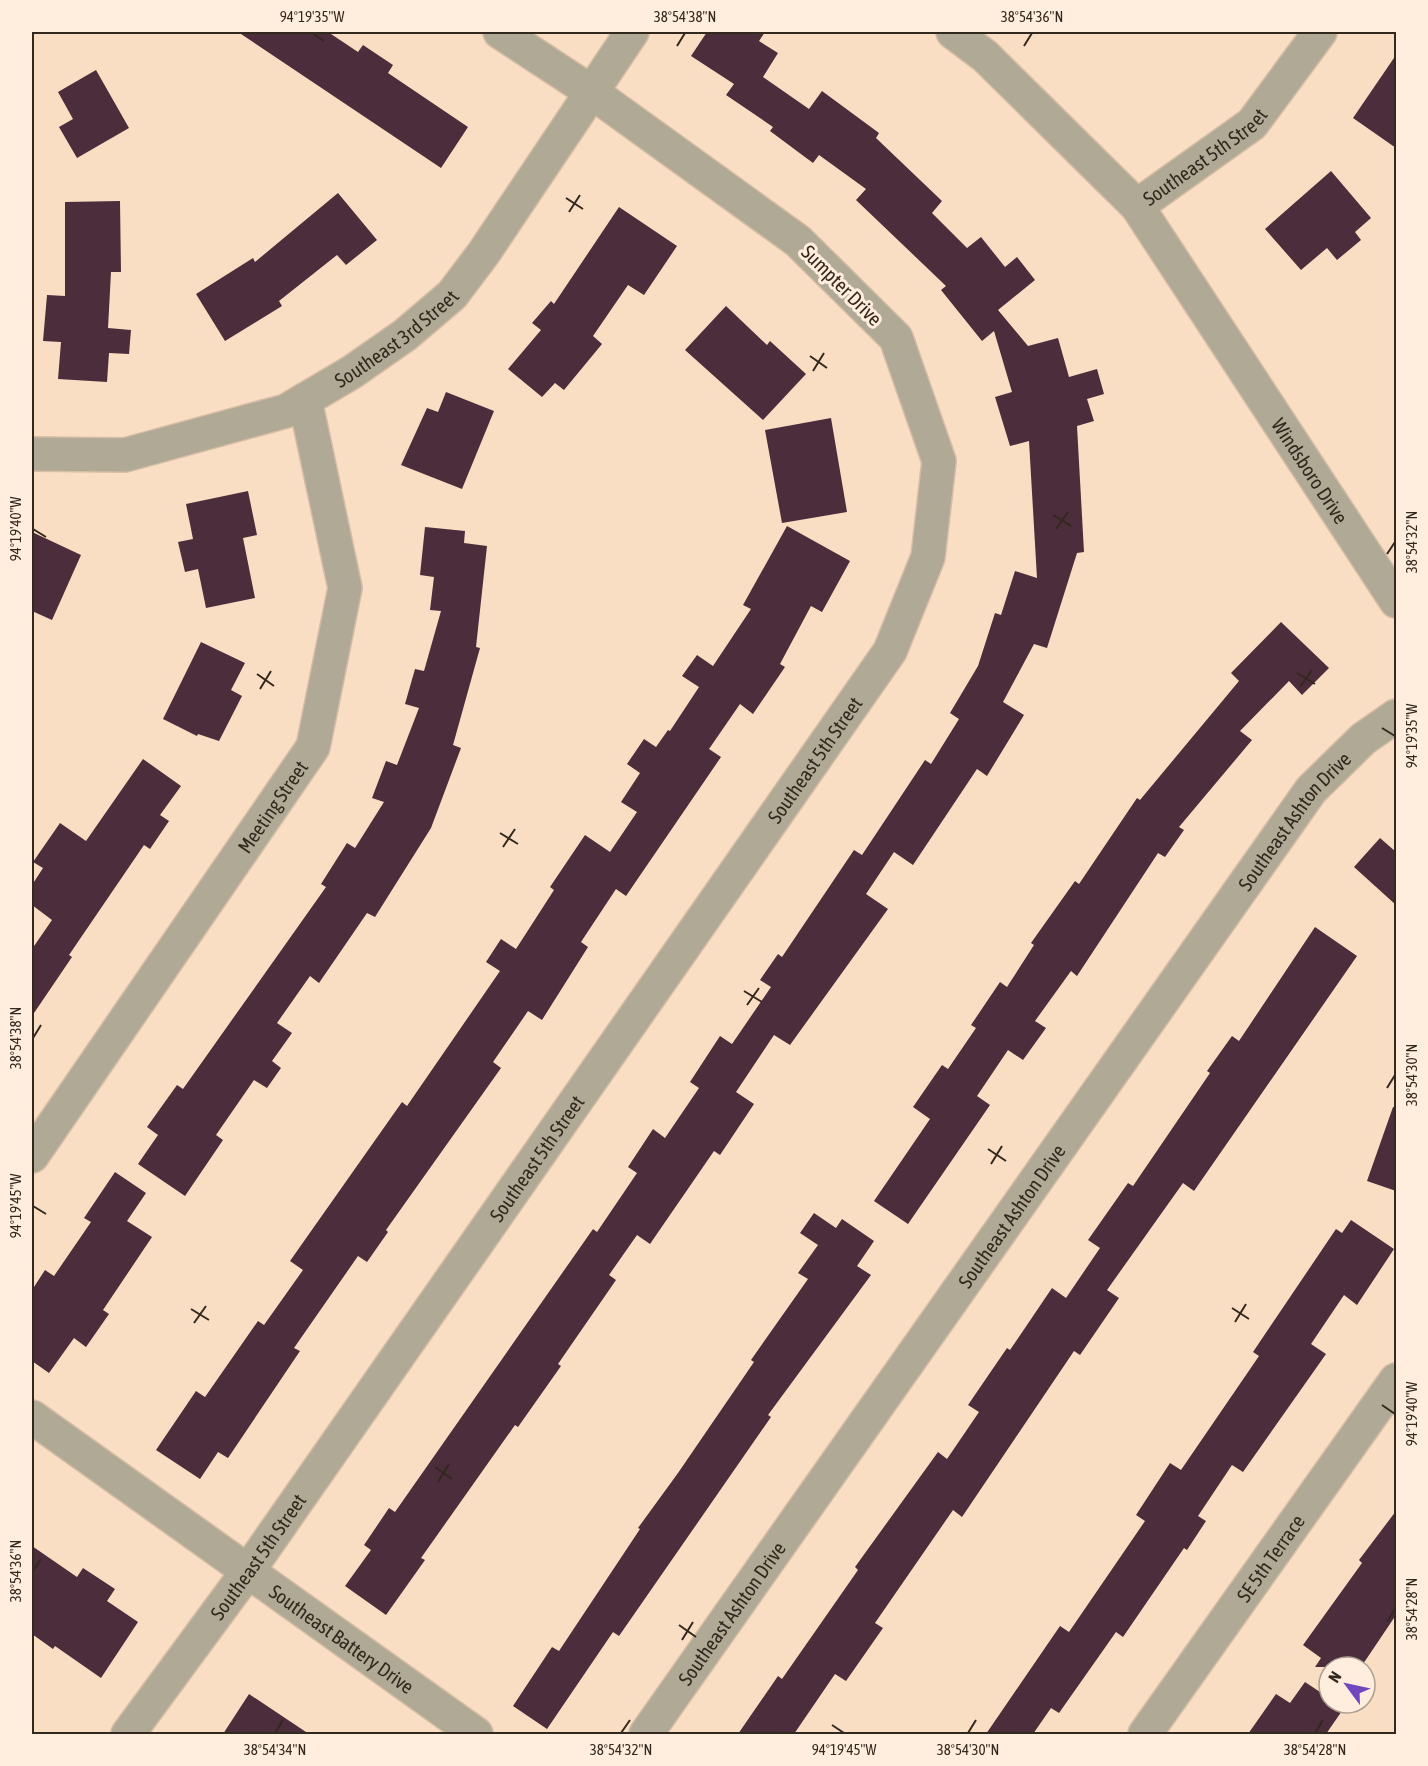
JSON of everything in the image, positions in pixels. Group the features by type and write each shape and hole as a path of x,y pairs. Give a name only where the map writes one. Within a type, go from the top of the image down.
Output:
{"street":[{"name":"Sumpter Drive","path":"500,32 592,93 798,241 896,338 939,461 928,558 923,569"},
{"name":"Southeast 3rd Street","path":"32,454 125,455 286,411 387,347 452,295 483,254 632,32"},
{"path":"953,32 985,56 1137,206"},
{"name":"Southeast 5th Street","path":"1225,340 1137,206 1252,124 1320,32"},
{"name":"Windsboro Drive","path":"1225,340 1396,601"},
{"name":"Meeting Street","path":"32,1156 313,747 345,588 306,400"},
{"name":"Southeast 5th Street","path":"128,1734 248,1571 890,651 923,569"},
{"name":"Southeast Ashton Drive","path":"646,1734 1311,790 1363,739 1396,716"},
{"name":"SE 5th Terrace","path":"1144,1734 1396,1380"},
{"name":"Southeast Battery Drive","path":"32,1417 476,1734"}],"building":[{"path":"238,32 328,32 358,52 363,45 393,65 388,73 468,127 441,168"},
{"path":"707,32 765,32 759,41 778,53 763,77 809,109 822,91 879,133 876,138 942,201 932,213 967,248 981,237 1005,267 1017,257 1035,280 998,310 1028,346 1058,338 1069,377 1097,369 1104,394 1087,399 1094,421 1077,426 1084,552 1077,553 1047,648 1034,644 1003,702 1024,715 987,776 977,769 913,865 894,852 866,894 888,909 790,1045 774,1035 736,1092 754,1104 720,1155 714,1151 650,1244 637,1235 609,1275 616,1280 558,1364 561,1366 518,1427 515,1425 421,1558 425,1560 386,1615 345,1586 371,1550 364,1545 389,1508 395,1512 593,1229 597,1232 637,1173 628,1167 653,1129 665,1138 699,1088 690,1082 720,1036 732,1044 771,987 760,980 778,954 782,957 854,850 862,855 925,760 931,764 959,719 950,713 978,666 995,613 1001,615 1015,571 1037,578 1029,441 1010,446 995,397 1012,392 994,331 982,341 941,290 946,286 856,200 866,189 819,155 813,163 770,131 773,127 726,95 734,84 691,56"},
{"path":"1396,55 1396,148 1353,118"},
{"path":"96,70 129,128 77,158 59,127 73,119 58,92"},
{"path":"1331,171 1371,218 1355,232 1361,240 1337,260 1327,248 1301,270 1265,229"},
{"path":"338,193 377,240 346,265 337,255 279,301 282,306 225,341 196,294 253,258 255,262"},
{"path":"120,201 121,272 111,272 108,328 131,330 129,354 109,353 107,382 58,379 61,342 43,341 47,295 65,296 65,202"},
{"path":"619,207 677,246 644,295 628,285 593,336 602,344 564,390 555,383 542,397 508,369 541,330 532,323 551,301 554,304"},
{"path":"726,306 767,345 770,341 806,374 763,420 685,350"},
{"path":"446,392 494,411 462,489 401,465 427,408 438,412"},
{"path":"831,418 847,512 782,523 765,430"},
{"path":"248,491 257,535 243,538 255,598 206,608 198,569 185,572 178,542 193,539 186,504"},
{"path":"787,526 850,561 822,612 811,606 780,664 785,667 753,714 740,704 709,749 721,757 626,896 616,889 581,942 588,947 542,1020 528,1011 493,1062 501,1068 386,1230 388,1232 367,1262 358,1256 294,1348 300,1351 228,1458 218,1452 200,1479 156,1450 196,1391 205,1397 258,1321 264,1325 303,1270 290,1261 402,1102 407,1106 500,971 486,962 501,939 516,949 554,890 550,887 585,835 610,852 637,812 621,802 640,773 627,764 644,739 656,747 668,730 670,731 699,687 682,676 697,655 713,666 751,609 743,605"},
{"path":"425,527 465,531 464,543 487,546 476,647 480,648 453,745 461,748 431,828 375,917 367,913 319,983 310,976 277,1023 292,1033 272,1061 281,1068 267,1088 254,1080 216,1135 223,1140 185,1196 138,1164 158,1135 147,1127 177,1085 183,1089 326,887 321,884 347,843 355,848 384,802 372,798 386,761 397,765 419,708 405,704 415,669 424,671 441,611 430,610 434,577 420,575"},
{"path":"32,532 81,555 52,620 32,611"},
{"path":"1281,622 1329,668 1302,695 1289,681 1240,731 1252,740 1179,827 1184,830 1165,857 1158,853 1077,976 1071,971 1035,1021 1046,1028 1023,1060 1008,1050 977,1096 990,1105 908,1224 874,1201 930,1119 913,1107 942,1065 948,1069 976,1028 971,1025 1000,982 1007,987 1034,945 1031,943 1075,881 1079,884 1137,798 1140,800 1239,681 1231,673"},
{"path":"201,642 245,663 231,690 242,696 219,741 198,734 197,736 163,719"},
{"path":"143,759 181,786 160,815 169,821 150,849 144,845 69,955 72,957 32,1016 32,949 52,920 32,905 32,885 43,868 33,862 60,823 86,841"},
{"path":"1380,838 1396,852 1396,905 1354,867"},
{"path":"1315,927 1357,956 1194,1191 1183,1183 1107,1290 1119,1298 1080,1355 1074,1351 962,1517 953,1510 875,1623 883,1628 846,1681 835,1674 794,1734 738,1734 778,1676 782,1679 858,1570 855,1567 938,1452 947,1459 979,1412 968,1405 1007,1348 1010,1350 1052,1288 1066,1298 1100,1248 1088,1240 1128,1183 1133,1186 1210,1073 1207,1071 1232,1036 1239,1041"},
{"path":"1393,1107 1396,1107 1396,1191 1367,1181"},
{"path":"115,1172 146,1193 127,1221 152,1237 103,1310 109,1314 86,1347 74,1338 49,1373 32,1361 32,1290 45,1270 54,1276 91,1222 84,1218"},
{"path":"814,1213 836,1228 842,1219 874,1241 857,1266 871,1275 768,1415 771,1417 619,1636 613,1632 547,1729 513,1706 552,1647 559,1651 640,1529 638,1528 754,1362 751,1360 808,1279 798,1273 818,1245 800,1233"},
{"path":"1351,1220 1394,1249 1357,1305 1344,1295 1311,1344 1326,1354 1243,1472 1232,1465 1198,1516 1206,1521 1187,1550 1184,1548 1123,1637 1116,1632 1059,1713 1051,1708 1033,1734 986,1734 1060,1626 1069,1632 1145,1521 1136,1515 1170,1463 1181,1470 1259,1356 1253,1352 1336,1229 1342,1233"},
{"path":"1396,1511 1396,1615 1369,1655 1317,1655 1303,1645 1362,1563 1359,1560"},
{"path":"32,1546 77,1577 83,1568 115,1589 107,1601 138,1622 101,1678 55,1646 53,1649 32,1634"},
{"path":"1305,1682 1317,1690 1317,1715 1339,1715 1326,1734 1248,1734 1276,1694 1290,1703"},
{"path":"249,1694 309,1734 223,1734"}]}
